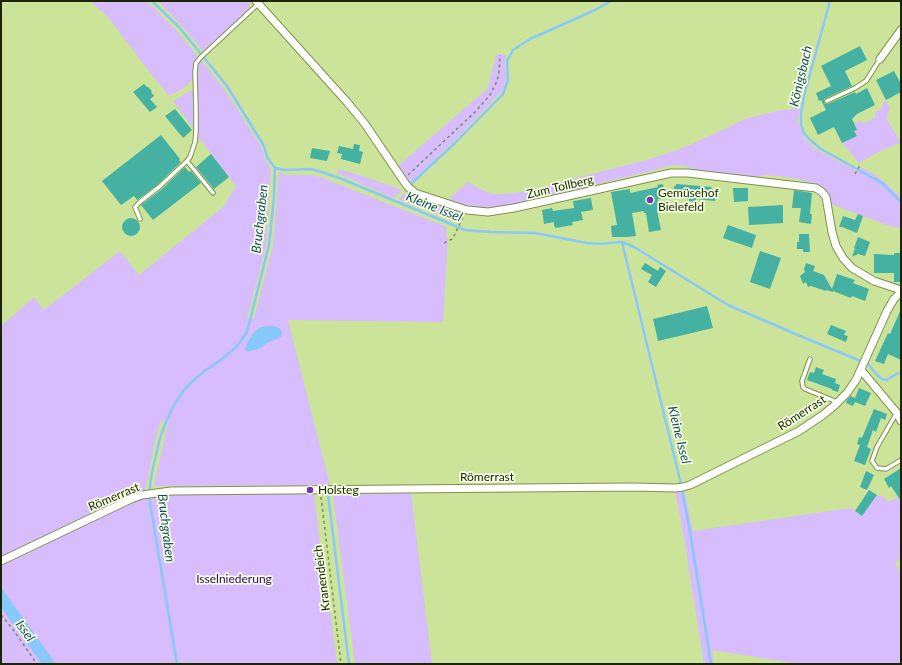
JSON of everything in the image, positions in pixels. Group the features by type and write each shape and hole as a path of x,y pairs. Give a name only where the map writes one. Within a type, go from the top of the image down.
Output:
{"street":[{"name":"Zum Tollberg","path":"257,3 352,107 408,187 415,193 467,210 488,212 514,208 671,173 688,173 816,188 826,197 832,232 836,246 843,258 852,268 874,281 901,291"},
{"path":"880,59 901,30"},
{"name":"Römerrast","path":"1,561 131,499 142,495 171,491 683,487 799,431 823,415 838,402 853,384 887,311 901,291"},
{"path":"863,365 901,421"}],"lane":[{"path":"140,218 135,208 190,157 195,142 196,131 196,63 257,3"},
{"path":"827,101 855,88 866,81 880,59"},
{"path":"186,160 213,193"},
{"path":"810,359 802,380 803,387 838,402"},
{"path":"896,413 877,447 872,461 877,468 886,469 901,460"}],"path":[{"path":"403,180 490,96 499,74 500,55"},
{"path":"855,174 859,166"},
{"path":"444,243 452,239 460,224"},
{"name":"Kranendeich","path":"320,490 341,664"},
{"path":"1,615 37,664"}],"green space":[{"path":"90,1 147,1 176,30 198,57 193,68 193,78 187,86 174,94 168,95 107,16"},
{"path":"158,1 251,1 245,14 204,52"},
{"path":"496,54 507,55 505,60 506,81 501,92 461,134 410,183 398,166 488,88"},
{"path":"201,60 225,90 262,148 265,159 271,169 266,246 247,319 254,318 273,246 279,172 285,175 313,175 323,178 447,227 446,238 448,238 443,322 288,320 330,485 154,486 168,423 161,421 145,491 1,557 1,326 34,297 44,310 120,251 139,275 223,207 236,186 198,137 198,65","holes":["259,328 281,337 256,350 252,350 247,343 254,332"]},
{"path":"190,91 193,93 194,129 173,101"},
{"path":"886,100 890,109 886,118 901,143 882,150 859,163 842,143 857,136 854,131 857,130 854,124 859,121 865,123 875,118 875,112 882,108 884,101"},
{"path":"800,108 798,121 799,125 805,139 812,146 857,171 860,167 869,171 881,179 901,197 901,228 890,226 831,204 829,195 823,187 813,183 780,176 766,175 754,177 698,171 685,166 677,165 596,184 594,187 513,205 485,209 468,207 448,200 468,182 493,194 523,192 650,159 686,147 745,119 777,111"},
{"path":"338,169 402,190 394,198 337,173"},
{"path":"404,194 463,212 458,223 398,199"},
{"path":"684,490 693,531 850,508 862,516 877,495 884,497 888,502 901,496 901,558 895,562 901,576 901,664 799,664 712,650 714,664 704,664 675,491"},
{"name":"Isselniederung","path":"314,493 328,610 330,610 337,664 1,664 1,563 137,499 149,495"},
{"path":"411,493 432,664 355,664 333,495"}],"water":[{"path":"274,326 281,329 281,337 256,350 249,352 246,351 245,349 247,343 254,332 259,328"},
{"name":"Issel","path":"1,587 56,664 42,664 13,624 1,607"}],"building":[{"path":"860,46 867,60 845,71 852,86 824,99 825,104 828,104 855,92 856,94 867,88 875,105 857,114 852,119 857,130 854,131 857,136 842,143 834,127 818,135 810,118 826,110 821,100 819,101 816,93 831,86 821,66"},
{"path":"894,71 901,84 901,92 886,100 876,80"},
{"path":"144,84 152,91 151,92 154,96 150,99 157,107 150,112 133,92"},
{"path":"175,109 192,130 183,138 165,116"},
{"path":"161,135 181,162 157,185 137,200 134,196 121,205 102,181"},
{"path":"354,144 360,145 359,151 363,152 360,164 341,159 342,154 337,153 339,146 353,149"},
{"path":"312,148 330,151 327,161 310,158"},
{"path":"211,154 229,177 214,189 196,167"},
{"path":"185,167 189,172 191,171 201,183 153,220 141,205 161,190"},
{"path":"663,184 666,199 658,199 660,210 657,210 661,230 649,232 646,213 644,213 644,211 632,213 636,236 612,237 611,226 617,225 611,192 630,189 630,193 658,187 657,185"},
{"path":"676,184 712,187 711,189 713,189 713,195 716,195 715,201 696,199 696,202 689,201 689,199 673,197 674,186 676,186"},
{"path":"733,188 748,188 748,201 734,202"},
{"path":"794,190 812,193 810,214 812,214 811,224 799,222 801,208 792,208"},
{"path":"591,198 593,210 581,212 583,220 572,222 573,225 556,228 554,226 554,222 544,224 542,210 552,208 553,211 574,208 573,201"},
{"path":"783,205 783,223 749,225 748,207"},
{"path":"858,214 863,216 857,233 839,227 843,216 855,220"},
{"path":"131,218 137,221 140,227 137,233 131,236 125,233 122,227 125,221"},
{"path":"728,225 756,235 752,248 723,238"},
{"path":"799,234 809,234 810,252 803,252 803,249 797,249"},
{"path":"858,237 870,242 865,256 858,254 852,257 854,248"},
{"path":"760,251 781,258 770,289 750,282"},
{"path":"894,253 901,253 901,282 894,282 894,273 874,273 874,254 894,255"},
{"path":"645,263 658,271 660,267 666,271 656,287 648,282 652,275 641,269"},
{"path":"806,263 815,266 813,271 824,275 832,289 837,274 855,280 853,283 869,289 865,301 852,296 851,298 833,291 826,291 811,286 808,287 806,282 803,284 800,276 805,272 804,269"},
{"path":"707,306 713,328 658,341 653,319"},
{"path":"901,309 901,360 888,354 884,364 875,361 888,333 890,334"},
{"path":"831,325 846,331 844,335 848,336 846,342 827,334"},
{"path":"816,367 824,370 822,374 836,379 835,383 840,385 838,392 807,380 810,372 814,373"},
{"path":"859,388 871,393 865,406 855,402 853,406 846,403 851,396 855,398"},
{"path":"874,409 887,414 885,420 881,418 876,432 873,430 867,447 871,449 865,465 854,461 860,445 857,444 859,437 862,438"},
{"path":"901,468 901,501 891,486 889,488 884,479"},
{"path":"866,471 874,475 867,490 860,487"},
{"path":"869,490 877,495 862,516 855,511"}],"waterway":[{"name":"Kleine Issel","path":"152,1 179,27 227,86 264,146 267,157 275,168 284,170 310,169 319,171 342,179 465,230 535,233 600,244 622,242 681,484"},
{"path":"412,183 455,143 503,94 508,80 507,61 513,50 530,39 593,11 611,1"},
{"name":"Königsbach","path":"830,1 804,96 801,125 808,138 821,149 882,183 901,202"},
{"name":"Bruchgraben","path":"177,664 150,503 152,472 160,438 166,422 174,405 184,390 207,369 233,350 247,332 269,245 274,197 275,168"},
{"path":"622,242 634,247 728,305 868,364 882,379 887,380 898,373 901,374"},
{"name":"Kleine Issel","path":"682,490 711,664"},
{"path":"328,494 349,664"}],"place":[{"name":"Gemüsehof Bielefeld","path":"650,200"},
{"name":"Holsteg","path":"310,490"}]}
